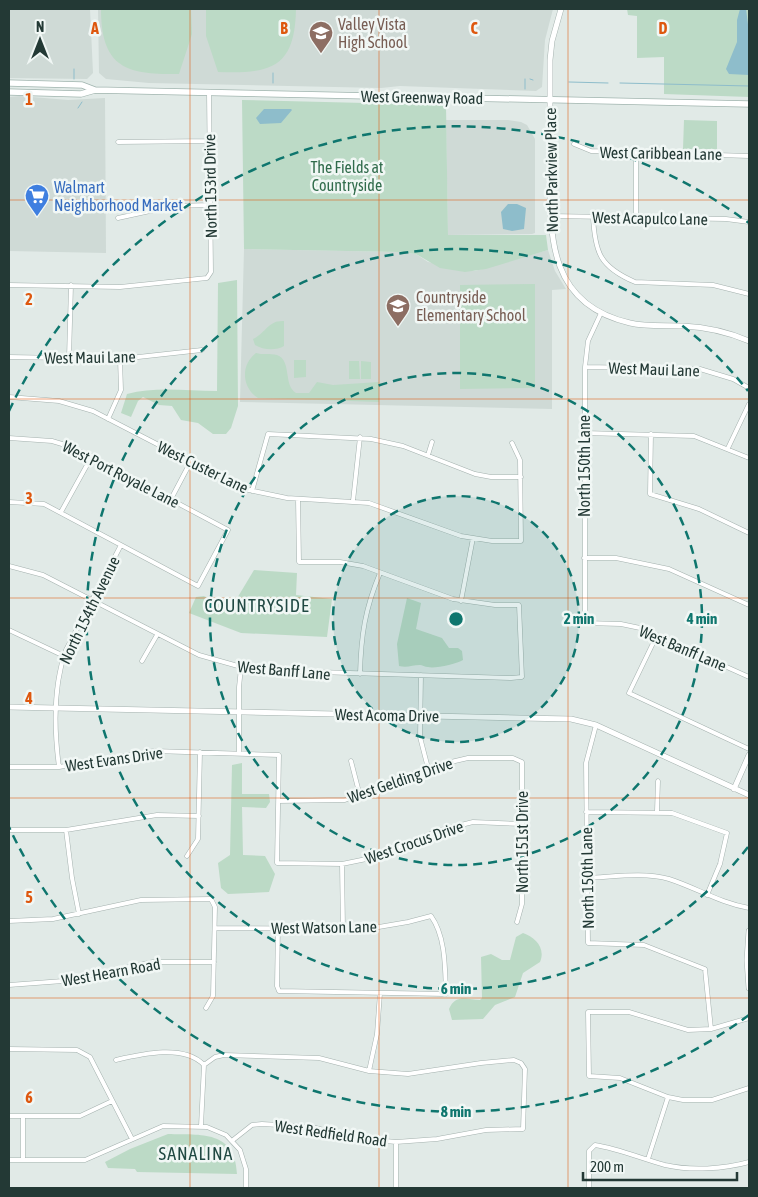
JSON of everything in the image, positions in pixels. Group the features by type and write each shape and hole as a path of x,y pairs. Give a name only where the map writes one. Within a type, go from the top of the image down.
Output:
{"main road":[{"name":"West Greenway Road","path":"9,83 82,84 95,90"},
{"name":"West Greenway Road","path":"9,92 81,94 95,90 749,104"}],"street":[{"name":"North Parkview Place","path":"561,9 552,42 550,216 552,242 562,271 577,293 602,313 636,325 705,328 749,341"},
{"name":"North 153rd Drive","path":"71,285 120,287 207,278 211,272 209,93"},
{"path":"118,142 210,141"},
{"name":"West Caribbean Lane","path":"574,144 591,151 749,156"},
{"path":"636,152 636,218"},
{"path":"118,218 173,206 210,205"},
{"name":"West Acapulco Lane","path":"550,216 738,220 749,222"},
{"path":"592,217 594,244 601,257 622,276 635,282 727,286 749,294"},
{"path":"9,285 71,285 69,358"},
{"name":"North 150th Lane","path":"585,624 585,367 588,340 602,313"},
{"name":"West Maui Lane","path":"9,357 120,359 202,350"},
{"path":"108,419 120,390 120,359"},
{"name":"West Maui Lane","path":"585,367 700,369 733,379 749,388"},
{"name":"West Custer Lane","path":"9,398 39,398 69,403 108,419 237,487 298,499 353,501 386,508 454,534 473,538 521,541 521,477"},
{"path":"728,448 749,404"},
{"path":"584,433 694,436 749,458"},
{"path":"252,491 268,434 360,437 403,446 475,474 491,477 521,477 520,460 512,443"},
{"path":"651,434 650,494 699,509 749,533"},
{"path":"353,501 360,437"},
{"name":"West Port Royale Lane","path":"9,438 52,441 92,456 228,530 198,586 121,545"},
{"path":"428,455 432,442"},
{"path":"61,512 92,456"},
{"path":"172,499 190,463"},
{"path":"298,499 299,562 340,562 363,566 430,592 461,601 473,538"},
{"path":"9,502 44,504 121,545"},
{"name":"North 154th Avenue","path":"59,767 56,708 58,676 64,656 121,545"},
{"path":"584,558 616,558 669,569 749,605"},
{"name":"West Banff Lane","path":"9,566 43,575 199,655 241,668 360,674 522,677 519,605 495,605 461,601"},
{"path":"360,674 361,635 370,597 380,573"},
{"name":"West Banff Lane","path":"585,624 622,624 657,635 749,677"},
{"path":"9,630 64,656"},
{"path":"142,661 157,635"},
{"path":"657,635 629,693 749,749"},
{"path":"239,753 241,668"},
{"path":"421,675 421,742 428,768"},
{"name":"West Acoma Drive","path":"9,707 571,719 596,725 749,795"},
{"name":"North 150th Lane","path":"596,725 587,754 588,943 644,945 706,969 711,1029"},
{"name":"West Evans Drive","path":"9,767 59,767 154,751 279,755 278,801"},
{"path":"187,856 198,839 200,752"},
{"path":"734,789 749,755"},
{"name":"West Gelding Drive","path":"278,801 345,800 360,796 428,768 468,758 513,758 522,762"},
{"path":"351,761 360,796"},
{"name":"North 151st Drive","path":"517,922 522,904 522,762"},
{"path":"657,811 658,781"},
{"name":"West Crocus Drive","path":"278,801 277,863 342,864 376,858 437,831 473,822 522,824"},
{"path":"586,812 657,811 689,817 727,833 720,864 707,895"},
{"path":"9,830 66,830 156,815 198,816"},
{"path":"66,830 72,878 80,914"},
{"path":"342,864 343,929"},
{"path":"587,878 644,876 668,879 729,905 749,908"},
{"path":"9,921 53,919 141,900 211,899 215,904 213,996 206,1008"},
{"name":"West Watson Lane","path":"214,928 367,929 431,916 436,922 443,950 446,994 380,993"},
{"path":"204,1065 215,1057 224,1055 319,1058 369,1071 377,1034 380,993 279,991 277,986 278,927"},
{"path":"749,932 747,960 749,988"},
{"name":"West Hearn Road","path":"9,985 63,981 153,962 214,962"},
{"path":"749,1018 711,1029 688,1030 629,1012 588,1012 589,1076 620,1078 668,1097 698,1101 712,1100 749,1088"},
{"path":"9,1049 77,1050 90,1057 132,1139"},
{"path":"116,1060 155,1053 191,1055 204,1065"},
{"name":"West Redfield Road","path":"233,1140 252,1125 262,1124 302,1126 355,1138 396,1142 437,1139 486,1130 523,1129 525,1068 521,1062 514,1060 480,1063 408,1074 369,1071"},
{"path":"201,1126 204,1065"},
{"path":"648,1159 668,1097"},
{"path":"9,1116 80,1116 112,1101"},
{"path":"23,1116 23,1160"},
{"path":"9,1160 85,1160 164,1126 201,1126 219,1131 233,1140 244,1158 246,1188"},
{"path":"396,1142 396,1188"},
{"path":"589,1188 589,1150 592,1146 613,1148 666,1165 717,1168 749,1162"}],"shaded area":[{"path":"9,9 90,9 93,73 87,79 9,78"},
{"name":"Valley Vista High School","path":"98,9 553,9 545,40 542,87 536,91 400,86 381,88 149,83 106,79 99,73"},
{"path":"20,96 68,100 105,98 106,253 9,251 9,97"},
{"path":"446,120 508,120 527,125 535,139 535,233 448,235"},
{"name":"Countryside Elementary School","path":"244,249 400,252 416,254 428,262 475,271 548,250 555,271 566,289 552,290 552,409 240,402"}],"green space":[{"path":"101,9 191,9 192,34 179,74 145,73 120,64 112,56 106,44 102,29"},
{"path":"206,9 296,9 295,29 291,44 285,55 266,69 218,72 206,36"},
{"path":"627,9 749,9 749,97 664,94 664,57 637,58 637,16 628,15"},
{"name":"The Fields at Countryside","path":"242,100 446,105 448,235 546,235 548,250 486,269 465,272 440,268 416,254 400,252 244,249"},
{"path":"684,120 717,121 717,149 683,149"},
{"path":"237,280 238,406 231,428 226,434 213,434 198,423 181,420 172,406 159,405 143,397 138,401 131,417 121,413 127,394 149,390 217,391 218,283"},
{"path":"535,284 535,388 460,389 460,285"},
{"path":"284,321 284,346 270,349 255,345 253,339 274,323"},
{"path":"256,353 274,354 282,358 292,389 296,393 309,393 317,382 333,385 379,382 379,402 258,398 246,383 245,376 247,364"},
{"path":"294,360 306,360 306,377 294,378"},
{"path":"349,361 359,361 360,379 349,379"},
{"path":"361,361 371,362 371,379 361,379"},
{"path":"254,570 297,573 296,595 332,599 327,637 241,633 189,613 196,597 204,596 230,610"},
{"path":"407,598 421,603 416,629 442,638 449,648 458,648 462,651 463,660 435,667 420,665 399,666 397,644"},
{"path":"242,763 242,794 269,794 270,802 266,808 242,807 243,855 265,856 275,874 269,892 228,894 221,888 218,863 230,855 232,765"},
{"path":"523,933 535,940 542,952 540,962 523,973 515,997 495,1005 483,1019 452,1020 449,1009 455,1001 466,998 480,1000 482,998 481,957 491,954 502,960 510,960 516,937"},
{"path":"168,1134 204,1135 223,1142 230,1149 235,1160 237,1174 137,1172 135,1169 108,1168 105,1162 130,1149"}],"water":[{"path":"740,9 746,9 749,32 749,75 729,74 726,69 737,42 737,20"},
{"path":"264,109 292,110 281,123 260,124 256,118"},
{"path":"508,204 517,204 526,208 524,229 512,231 503,229 501,212"}],"waterway":[{"path":"74,69 74,79"},
{"path":"273,73 273,83"},
{"path":"525,79 525,89"},
{"path":"569,82 608,83"},
{"path":"620,83 749,86"},
{"path":"78,108 82,102"}],"place":[{"name":"Valley Vista High School","path":"321,54"},
{"name":"Walmart Neighborhood Market","path":"37,217"},
{"name":"Countryside Elementary School","path":"398,327"}],"district":[{"name":"COUNTRYSIDE","path":"257,605"},
{"name":"SANALINA","path":"196,1153"}]}
